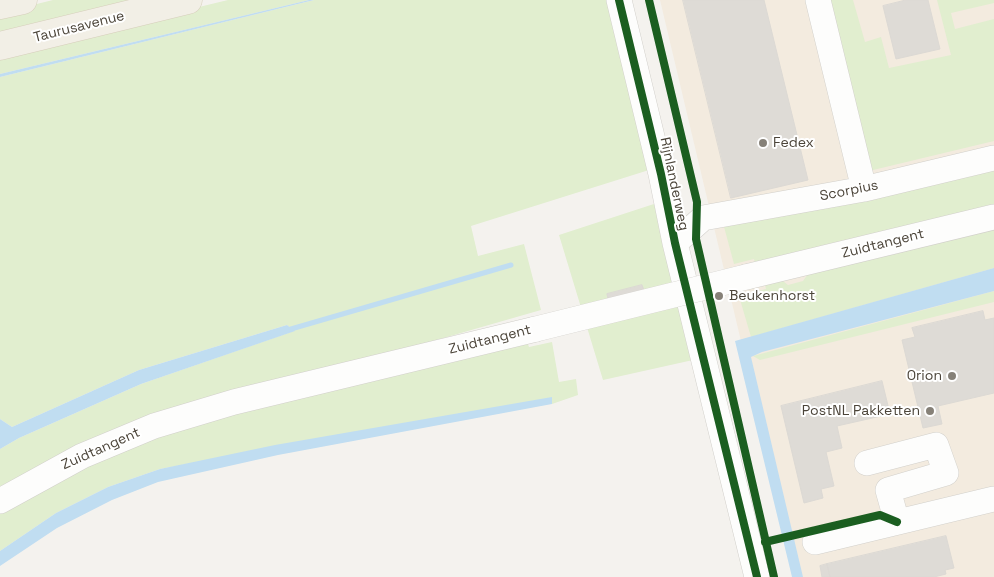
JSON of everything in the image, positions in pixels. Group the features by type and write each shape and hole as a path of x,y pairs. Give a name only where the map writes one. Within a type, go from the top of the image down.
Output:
{"main road":[{"path":"0,5 22,0"},
{"name":"Taurusavenue","path":"0,46 188,0"}],"street":[{"name":"Rijnlanderweg","path":"618,0 663,188 674,243 757,577"},
{"path":"818,0 864,189"},
{"name":"Scorpius","path":"703,218 864,189 994,158"},
{"path":"663,188 682,205 703,218 674,243"},
{"name":"Zuidtangent","path":"0,501 82,456 154,426 234,402 994,217"},
{"path":"868,463 936,445 946,474 888,490 897,522"},
{"path":"815,542 994,500"}],"shaded area":[{"path":"660,0 994,0 994,577 797,577"}],"green space":[{"path":"53,0 150,0 0,37 0,13"},
{"path":"228,0 309,0 0,74 0,55"},
{"path":"314,0 609,0 649,170 471,226 478,256 524,244 541,310 346,366 0,492 0,449 19,438 141,384 294,331 287,325 139,370 12,427 0,419 0,77"},
{"path":"825,0 853,0 865,42 881,37 889,68 951,55 937,0 994,0 994,3 951,13 955,29 994,19 994,141 869,171"},
{"path":"994,168 994,208 756,267 754,259 734,264 723,223"},
{"path":"657,203 693,360 603,380 559,235"},
{"path":"994,226 994,268 751,337 739,296 766,289 764,281 779,278 788,285 803,281 810,271"},
{"path":"994,291 994,302 760,360 753,356"},
{"path":"526,339 529,347 552,342 559,382 576,379 578,395 552,404 552,398 160,469 108,487 56,513 0,551 0,513 39,488 183,425"}],"water":[{"path":"314,0 0,77 0,74"},
{"path":"994,268 994,291 762,352 751,357 803,577 792,577 735,341"},
{"path":"287,325 295,331 141,384 19,438 0,449 0,419 12,427 139,370"},
{"path":"552,397 552,404 278,455 158,482 112,500 57,528 0,566 0,551 56,513 108,487 160,469 275,445"}],"building":[{"path":"683,0 764,0 808,180 731,198"},
{"path":"906,0 928,0 940,49 896,59 883,6"},
{"path":"642,285 644,290 608,299 607,294"},
{"name":"Orion","path":"983,311 985,320 994,318 994,393 938,406 942,424 923,428 902,340 915,337 912,328"},
{"path":"882,381 890,414 837,426 842,448 826,452 834,486 821,489 823,498 804,503 781,406"},
{"path":"946,536 954,568 945,570 946,574 934,577 830,577 827,564"},
{"path":"827,564 830,577 822,577 820,566"}],"waterway":[{"path":"291,329 511,265"}],"cycle path":[{"path":"619,0 661,174 675,243 757,577"},
{"path":"649,0 697,202 696,239 774,577"},
{"path":"765,542 880,515 897,522"}],"place":[{"name":"Fedex","path":"763,143"},
{"name":"Beukenhorst","path":"719,296"},
{"name":"Orion","path":"952,376"},
{"name":"PostNL Pakketten","path":"930,411"}]}
